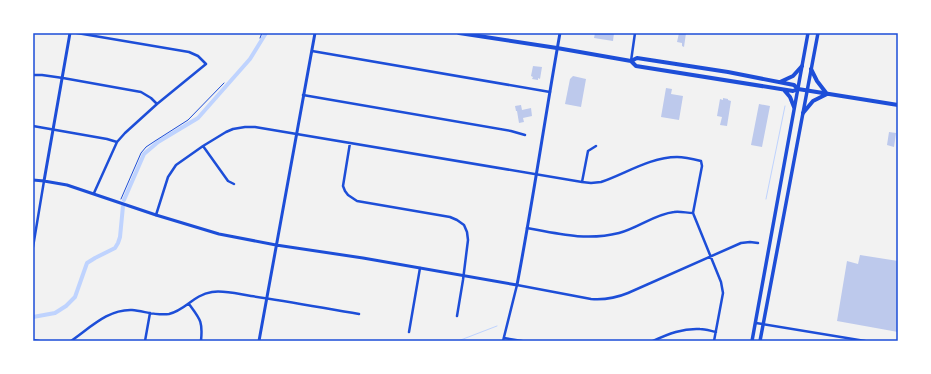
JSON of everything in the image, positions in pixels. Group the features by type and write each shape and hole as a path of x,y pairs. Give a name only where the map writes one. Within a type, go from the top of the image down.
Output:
{"highway":[{"path":"459,33 630,61 636,66 784,90 793,91 798,89"},
{"path":"630,61 637,58 728,72 794,85 798,89 807,91 898,106"},
{"path":"780,82 793,76 802,66"},
{"path":"811,69 817,81 827,94"},
{"path":"784,90 790,97 794,107"},
{"path":"803,114 813,101 827,94"}],"main road":[{"path":"752,341 808,33"},
{"path":"760,341 818,33"}],"street":[{"path":"33,247 34,231 70,33"},
{"path":"77,33 189,52 198,56 206,64 157,104 125,133 118,142 94,193"},
{"path":"259,341 315,33"},
{"path":"522,341 503,339 517,285 537,175 560,33"},
{"path":"630,61 635,33"},
{"path":"312,51 550,92"},
{"path":"33,75 63,78 141,92 157,104"},
{"path":"304,95 511,131 526,136"},
{"path":"33,126 118,142"},
{"path":"156,215 168,177 176,165 226,132 245,127 255,127 591,183 601,182 657,160 669,157 694,159 701,161 702,166 693,213 724,292 714,341"},
{"path":"350,143 343,186 348,195 357,201 450,217 464,225 468,240 457,316"},
{"path":"203,146 228,181 234,184"},
{"path":"582,182 588,151 596,146"},
{"path":"33,180 44,180 67,185 156,215 219,234 591,299 614,298 741,243 758,243"},
{"path":"527,228 574,237 602,236 621,232 666,213 693,213"},
{"path":"409,332 420,268"},
{"path":"71,341 110,314 131,310 160,314 169,313 180,310 205,293 213,292 224,292 267,298 359,314"},
{"path":"189,304 198,316 201,323 201,341"},
{"path":"145,341 150,313"},
{"path":"756,323 864,341"},
{"path":"653,341 674,332 683,330 700,329 716,332"},
{"path":"33,340 39,341"}],"path":[{"path":"260,38 262,33"},
{"path":"120,202 141,153 146,147 170,130 188,120 224,83"}],"building":[{"path":"595,33 614,33 613,41 594,38"},
{"path":"679,33 686,33 684,47 682,46 682,43 677,42"},
{"path":"533,66 542,67 540,79 538,78 538,80 532,79 533,77 531,76"},
{"path":"573,76 586,79 581,107 565,104 570,79"},
{"path":"666,88 672,89 671,94 683,96 679,120 661,117"},
{"path":"723,98 731,101 727,126 720,125 722,117 717,116 720,99 723,100"},
{"path":"759,104 770,106 762,147 751,145"},
{"path":"521,105 522,110 531,108 532,116 523,118 524,122 519,123 515,106"},
{"path":"889,132 896,133 894,147 887,145"},
{"path":"860,255 898,261 898,332 837,321 847,261 858,264"}],"waterway":[{"path":"124,200 144,154 158,142 198,118 250,59 266,33"},
{"path":"766,199 785,106"},
{"path":"33,317 55,313 66,306 75,297 87,263 115,248 120,237 123,206"},
{"path":"458,341 497,326"}]}
